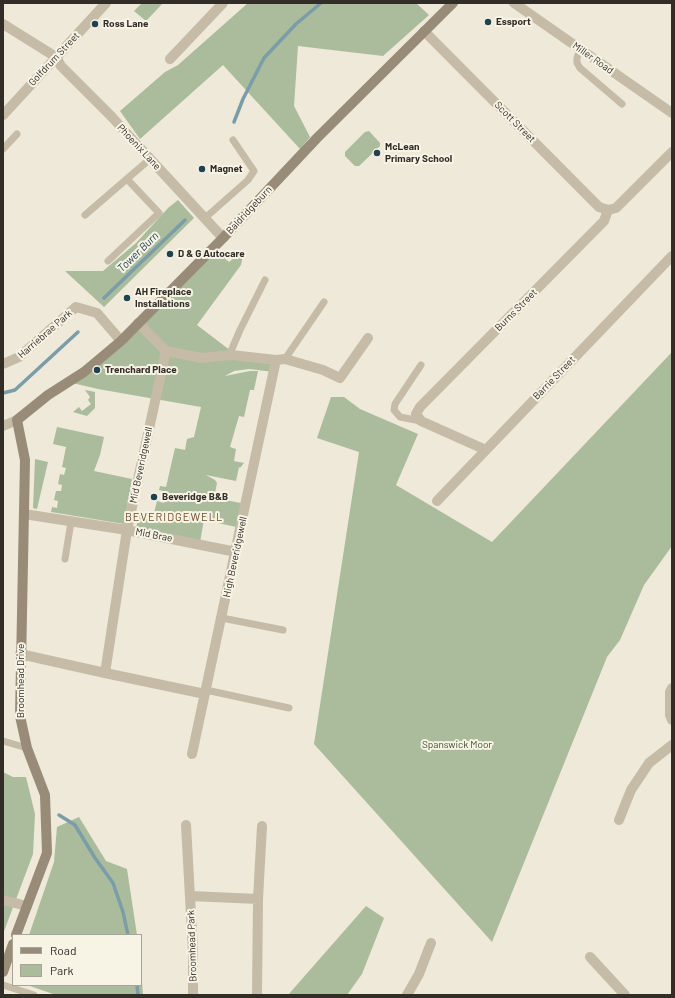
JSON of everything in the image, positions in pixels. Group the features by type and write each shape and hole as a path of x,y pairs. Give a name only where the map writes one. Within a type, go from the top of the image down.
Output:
{"main road":[{"name":"Baldridgeburn","path":"17,420 48,395 84,372 121,341 223,238 317,138 453,3"},
{"name":"Broomhead Drive","path":"16,934 47,853 45,795 27,748 20,716 20,654 25,460 17,420"},
{"path":"3,972 12,947"}],"street":[{"name":"Golfdrum Street","path":"3,115 106,3"},
{"path":"170,59 223,3"},
{"name":"Miller Road","path":"514,3 672,113"},
{"path":"3,24 56,57"},
{"name":"Scott Street","path":"424,31 599,207 608,210"},
{"name":"Phoenix Lane","path":"56,57 61,66 110,116 223,238"},
{"name":"Burns Street","path":"421,421 416,414 420,407 604,220 608,210 616,208 672,152"},
{"name":"Barrie Street","path":"437,501 672,256"},
{"name":"Harriebrae Park","path":"3,364 19,357 76,307 97,312 121,341"},
{"path":"138,323 166,352 201,358 231,356 281,360 323,370 340,378 368,338"},
{"name":"Mid Beveridgewell","path":"105,673 127,530 166,352"},
{"name":"High Beveridgewell","path":"192,754 236,552 281,360"},
{"path":"3,426 17,420"},
{"path":"421,421 486,450"},
{"name":"Mid Brae","path":"24,514 127,530 236,552"},
{"path":"20,654 105,673 206,692"},
{"path":"672,688 670,692 670,715 672,720"},
{"path":"619,820 631,790 649,763 672,745"},
{"name":"Broomhead Park","path":"186,825 193,951 193,995"},
{"path":"257,995 258,899 262,826"},
{"name":"Broomhead Park","path":"190,896 258,899"},
{"path":"3,900 27,906"},
{"path":"407,995 419,974 431,943"},
{"path":"590,957 625,995"}],"lane":[{"path":"580,49 577,58 577,63 580,68 622,104"},
{"path":"3,149 17,134"},
{"path":"205,218 248,180 254,171 233,140"},
{"path":"85,215 150,159"},
{"path":"108,261 160,213 127,179"},
{"path":"231,356 240,330 265,280"},
{"path":"281,360 324,302"},
{"path":"421,365 395,404 394,410 400,417 421,421"},
{"path":"64,559 70,522"},
{"path":"222,618 284,630"},
{"path":"206,692 289,708"},
{"path":"3,741 27,748"},
{"path":"3,985 34,995"}],"green space":[{"path":"142,3 163,3 146,21 134,11"},
{"path":"248,3 416,3 429,15 383,56 298,46 294,106 310,137 300,149 223,65 140,139 120,111 165,72 178,65"},
{"path":"369,131 380,143 380,146 359,166 355,166 345,156 345,152 365,132"},
{"path":"178,200 194,218 104,307 65,271 103,271 136,243 168,208"},
{"path":"213,248 229,262 244,250 241,265 197,325 231,351 276,360 274,372 249,369 234,371 225,376 258,371 254,390 250,390 244,417 239,416 230,447 236,449 234,461 244,463 240,468 239,467 236,481 206,475 215,480 217,483 214,498 246,504 241,528 204,520 200,542 136,529 139,514 153,517 157,501 164,503 167,492 159,490 160,486 166,487 175,448 185,450 187,439 194,437 201,407 98,389 68,382 84,372"},
{"name":"Spanswick Moor","path":"672,352 672,546 644,585 620,640 607,657 492,942 314,744 359,452 317,438 331,397 344,397 360,409 418,434 396,485 492,542"},
{"path":"85,390 95,392 95,408 87,416 73,412 79,407 82,411 91,404 88,400 90,397"},
{"path":"57,427 104,437 100,455 94,471 132,479 124,524 51,512 52,507 57,508 58,501 54,500 56,491 61,491 62,485 58,484 60,474 64,475 66,468 62,467 66,447 53,444"},
{"path":"35,459 48,462 37,509 33,508"},
{"path":"3,772 13,777 26,777 35,814 33,854 3,934"},
{"path":"79,817 106,861 127,869 137,934 29,934 54,862 57,827"},
{"path":"366,906 384,918 362,974 347,995 288,995"},
{"path":"142,982 143,995 56,995 30,986 142,986"}],"waterway":[{"path":"234,122 243,99 264,58 296,24 321,3"},
{"name":"Tower Burn","path":"104,298 185,220"},
{"name":"Tower Burn","path":"3,393 15,390 78,332"},
{"path":"59,815 75,825 95,858 113,883 123,912 128,934"},
{"path":"137,986 138,995"}],"place":[{"name":"Essport","path":"488,22"},
{"name":"Ross Lane","path":"95,24"},
{"name":"McLean Primary School","path":"377,153"},
{"name":"Magnet","path":"202,169"},
{"name":"D & G Autocare","path":"170,254"},
{"name":"AH Fireplace Installations","path":"127,298"},
{"name":"Trenchard Place","path":"97,370"},
{"name":"Beveridge B&B","path":"154,497"}],"district":[{"name":"BEVERIDGEWELL","path":"174,517"}]}
